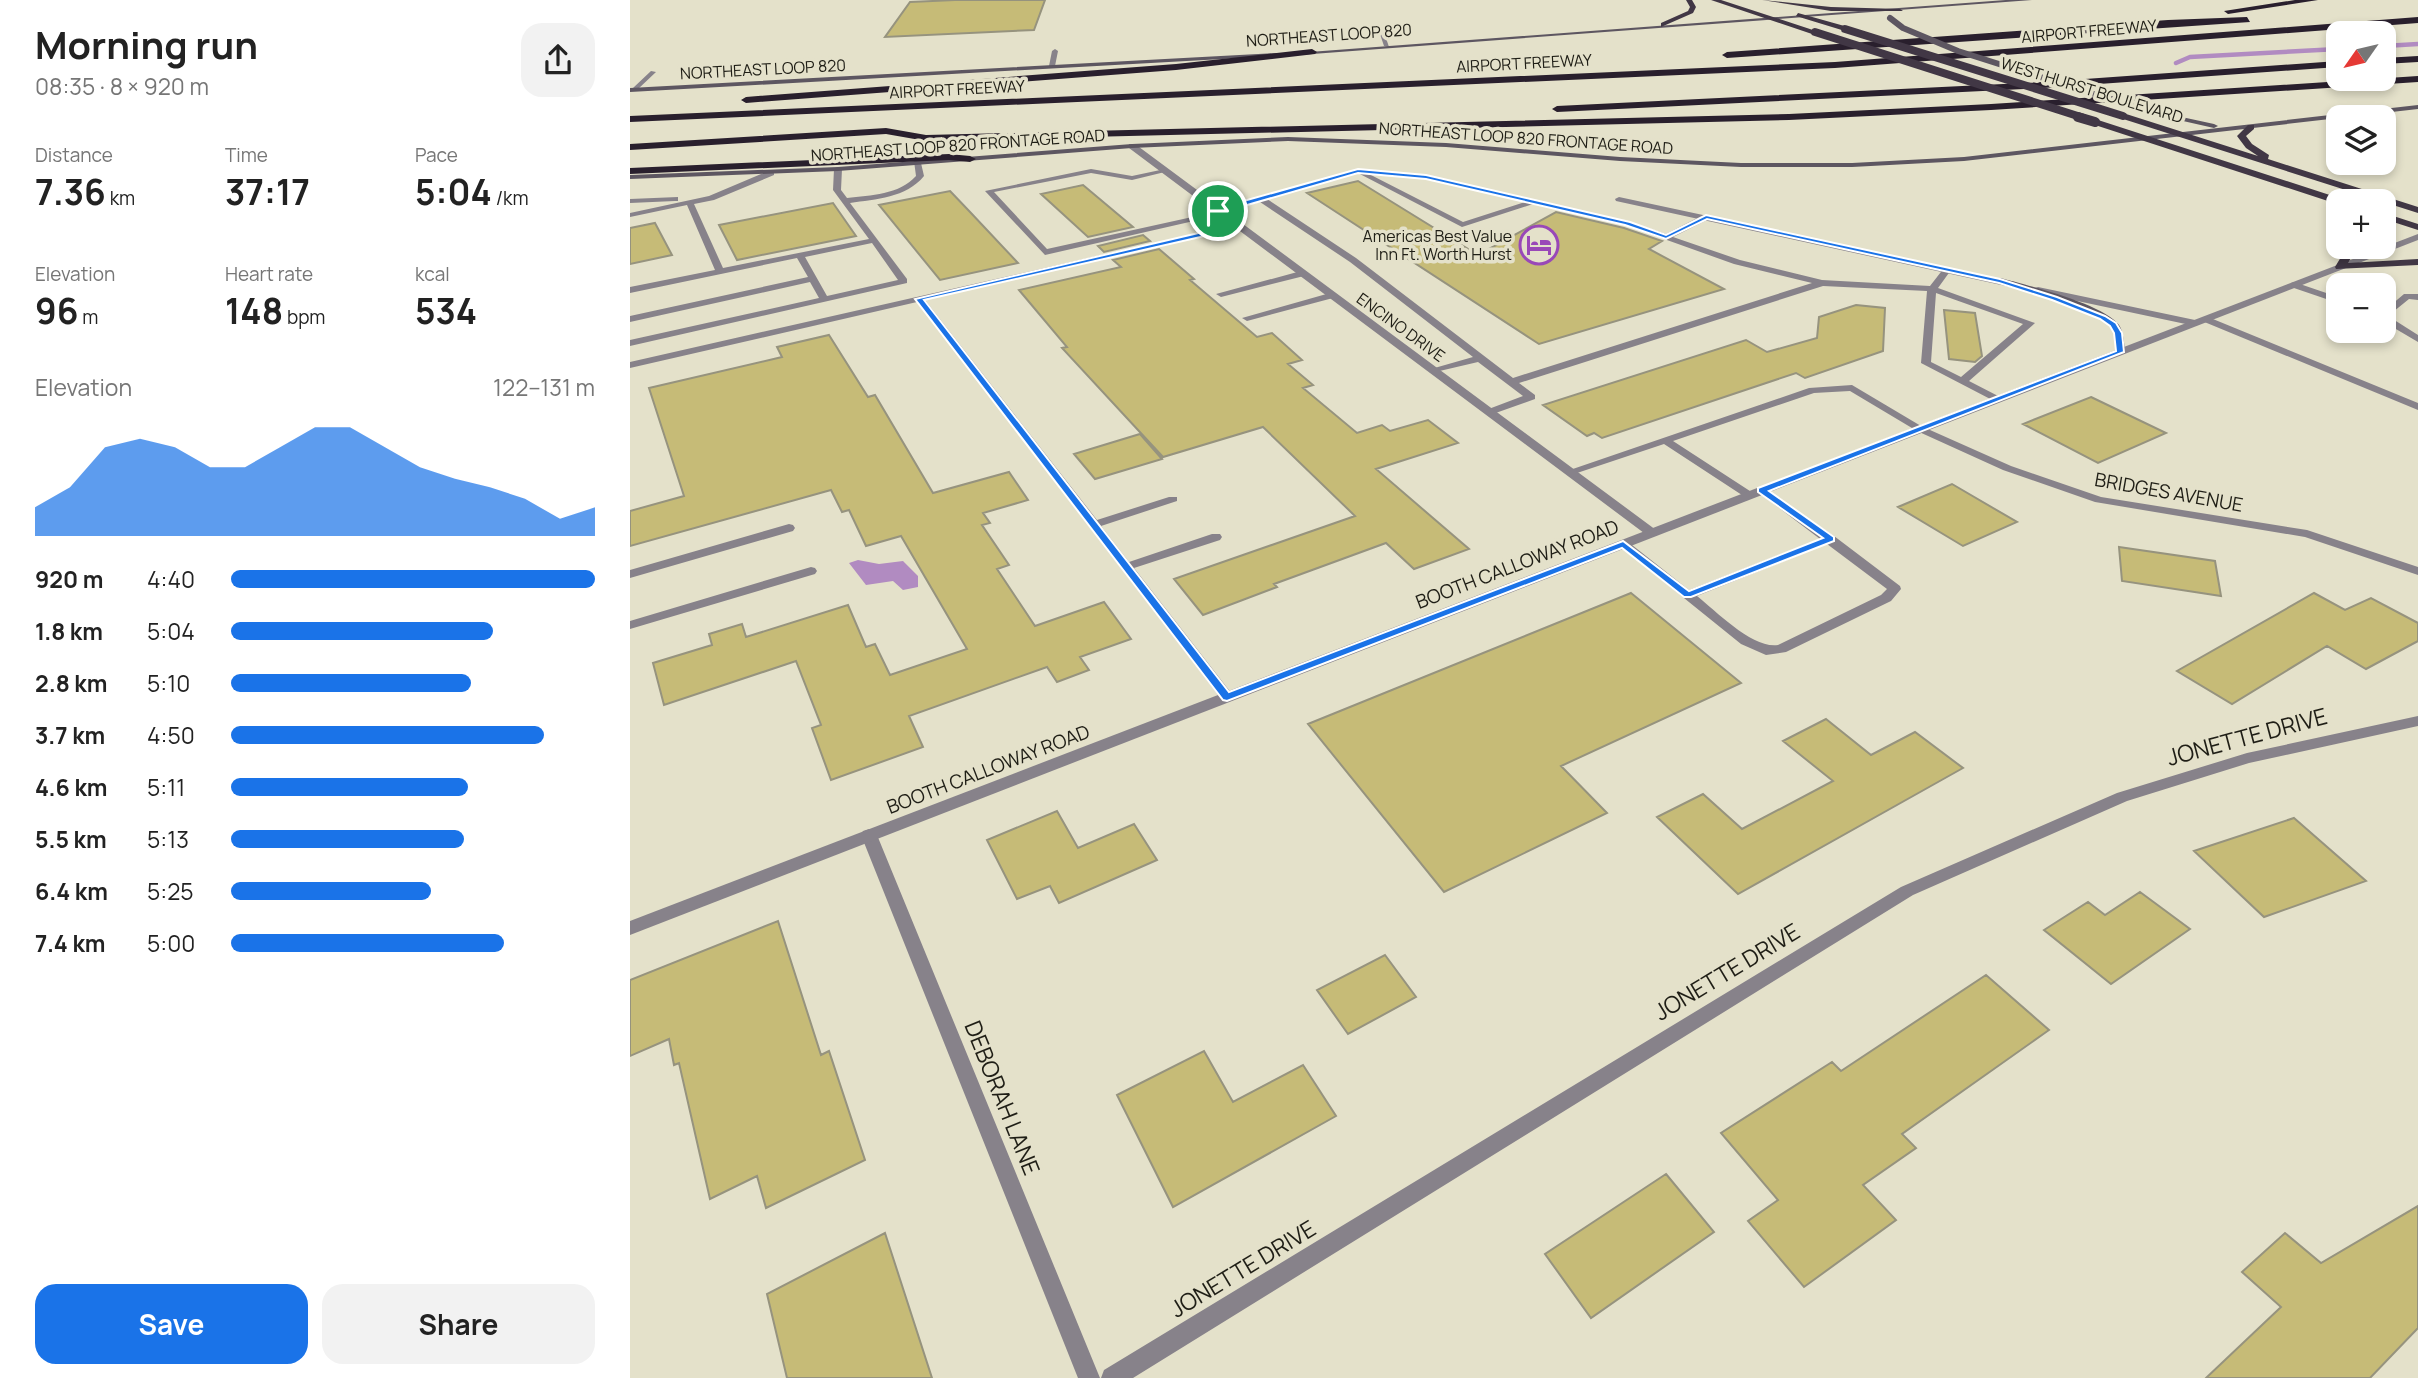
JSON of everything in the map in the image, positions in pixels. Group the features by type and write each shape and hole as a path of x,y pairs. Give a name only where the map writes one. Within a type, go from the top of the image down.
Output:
{"highway":[{"path":"2168,23 2221,12 2314,0"},
{"path":"1709,57 2168,23 2259,19"},
{"name":"AIRPORT FREEWAY","path":"630,119 1835,65 2418,20"},
{"path":"739,100 1177,67 1312,52"},
{"path":"2396,60 2418,59"},
{"path":"1152,94 1570,65"},
{"path":"1540,110 2043,85 2326,65"},
{"path":"886,131 926,138 1775,117 1991,107 2418,79"},
{"path":"630,109 671,106"},
{"path":"630,147 886,131 1184,120"},
{"path":"630,172 949,157 970,159"}],"main road":[{"path":"1664,25 1691,12 1693,7 1689,0"},
{"name":"WEST HURST BOULEVARD","path":"1714,0 2326,197"},
{"name":"WEST HURST BOULEVARD","path":"1755,0 2418,210"},
{"path":"1765,0 1831,9 1900,11"},
{"name":"NORTHEAST LOOP 820","path":"633,89 1312,52 2029,0"},
{"path":"1900,11 1890,14 1890,18 1903,28 1958,51 2154,113 2230,129"},
{"name":"NORTHEAST LOOP 820 FRONTAGE ROAD","path":"630,177 771,173 1132,146 1287,139 1348,139 1741,165 1852,166 1964,159 2418,107"},
{"path":"2251,127 2241,136 2249,146 2281,166"},
{"path":"2305,191 2326,206"},
{"path":"2396,220 2418,227"},
{"path":"2340,267 2345,259"},
{"path":"2340,267 2418,262"},
{"path":"2000,281 2103,317 2113,324 2118,333 2120,352"}],"street":[{"path":"1380,29 1387,46"},
{"path":"1052,66 1055,51"},
{"path":"633,89 653,72"},
{"name":"ENCINO DRIVE","path":"1132,146 1330,296 1652,533"},
{"path":"845,201 900,190 915,184 920,176 917,163"},
{"path":"630,343 904,281 837,190 838,169"},
{"path":"1166,171 1132,178 1091,171 989,191 1045,252 1219,212 1358,171 1426,177 1627,223 1737,261 1822,283 1932,289 2031,323 1962,382"},
{"path":"1358,171 1462,225 1531,203"},
{"path":"630,215 711,198 771,173"},
{"path":"630,201 711,198"},
{"path":"1261,199 1353,260 1531,397 1490,412"},
{"path":"1619,199 2200,321 2418,407"},
{"path":"690,203 720,271"},
{"path":"1666,237 1706,217"},
{"path":"630,365 1238,226"},
{"name":"BOOTH CALLOWAY ROAD","path":"630,928 2418,237"},
{"path":"630,290 874,240"},
{"path":"800,255 824,299"},
{"path":"1947,270 1932,289 1926,363 1996,400"},
{"path":"1221,294 1301,274"},
{"path":"630,318 813,279"},
{"path":"1512,382 1822,283"},
{"path":"2294,285 2326,296"},
{"path":"1247,318 1330,296"},
{"path":"2396,306 2407,296 2418,297"},
{"path":"919,299 1227,697"},
{"path":"2396,324 2418,339"},
{"path":"1435,371 1479,358"},
{"name":"BRIDGES AVENUE","path":"1570,472 1813,390 1852,388 1921,429 2007,468 2099,500 2307,534 2418,571"},
{"path":"1623,544 1746,641 1766,651 1780,649 1886,598 1895,589 1830,539 1665,440"},
{"path":"1094,525 1173,499"},
{"path":"630,575 789,528"},
{"path":"1126,567 1216,537"},
{"path":"1688,595 1830,539"},
{"path":"630,625 811,571"},
{"name":"JONETTE DRIVE","path":"1112,1378 1907,891 2122,797 2247,758 2418,722"},
{"name":"DEBORAH LANE","path":"869,835 1089,1378"}],"shaded area":[{"path":"858,560 879,564 903,561 918,576 918,587 903,590 893,581 866,585 849,563"}],"building":[{"path":"1045,0 1034,30 885,37 910,2"},
{"path":"1358,181 1478,255 1556,212 1624,228 1662,241 1649,249 1724,289 1539,344 1307,193"},
{"path":"1083,185 1133,227 1088,237 1041,194"},
{"path":"950,191 1018,263 940,280 879,205"},
{"path":"833,203 856,236 737,260 719,225"},
{"path":"655,223 672,255 630,264 630,228"},
{"path":"1143,235 1150,241 1104,252 1098,246"},
{"path":"1159,249 1194,279 1190,280 1257,337 1272,333 1302,360 1288,364 1313,385 1303,388 1357,433 1382,425 1390,431 1428,420 1458,443 1376,469 1469,549 1414,569 1386,543 1274,584 1277,587 1203,615 1174,579 1355,516 1263,427 1163,457 1062,348 1067,347 1019,290 1121,267 1113,260"},
{"path":"1856,305 1885,308 1883,351 1805,378 1796,373 1602,438 1594,433 1587,436 1543,405 1746,340 1767,352 1817,338 1819,317"},
{"path":"1944,310 1975,313 1982,356 1975,362 1949,359"},
{"path":"829,335 868,397 875,395 933,493 1009,472 1028,500 983,513 990,523 982,525 1009,565 997,569 1035,626 1104,602 1131,639 1080,657 1089,670 1057,682 1047,667 909,716 923,747 831,780 812,728 821,725 796,661 664,705 653,663 712,645 709,634 742,624 746,637 848,605 866,647 875,644 890,675 967,649 901,536 866,546 849,510 842,512 831,490 630,546 630,511 684,496 649,388 782,357 777,347"},
{"path":"2091,397 2166,433 2098,463 2023,424"},
{"path":"1140,434 1162,459 1095,479 1074,454"},
{"path":"1952,484 2017,522 1963,546 1898,507"},
{"path":"2119,547 2215,561 2221,596 2122,581"},
{"path":"1631,593 1741,683 1561,766 1607,813 1444,892 1308,724"},
{"path":"2314,593 2345,610 2371,598 2418,623 2418,641 2366,669 2327,646 2232,704 2177,671"},
{"path":"1826,719 1871,755 1915,732 1963,768 1738,894 1657,817 1703,794 1742,829 1833,781 1783,741"},
{"path":"1057,811 1078,848 1134,824 1157,860 1059,903 1050,886 1017,899 987,840"},
{"path":"2294,818 2366,881 2264,917 2194,851"},
{"path":"2140,892 2190,929 2111,984 2044,930 2088,902 2105,915"},
{"path":"778,921 821,1055 829,1051 865,1160 766,1208 757,1176 710,1199 679,1063 674,1065 669,1039 630,1056 630,980"},
{"path":"1385,955 1416,997 1348,1034 1317,990"},
{"path":"1986,975 2049,1030 1902,1134 1916,1148 1863,1185 1896,1220 1804,1287 1748,1221 1778,1200 1721,1133 1832,1062 1841,1071"},
{"path":"1204,1051 1233,1102 1303,1065 1336,1116 1173,1207 1117,1095"},
{"path":"1666,1174 1714,1232 1591,1318 1545,1254"},
{"path":"2418,1206 2418,1328 2370,1378 2206,1378 2281,1307 2242,1272 2285,1233 2321,1263"},
{"path":"885,1233 932,1378 787,1378 767,1294"}],"waterway":[{"path":"2396,45 2418,44"},
{"path":"2176,63 2190,57 2326,50"}],"place":[{"name":"Americas Best Value Inn Ft. Worth Hurst","path":"1539,245"}],"route":[{"path":"1358,171 1426,177 1627,223 1666,237 1706,217 2000,281 2055,298 2103,317 2113,324 2118,333 2120,352 1762,490 1830,539 1688,595 1623,544 1227,697 919,299 1238,226 1218,211 1358,171"}]}
